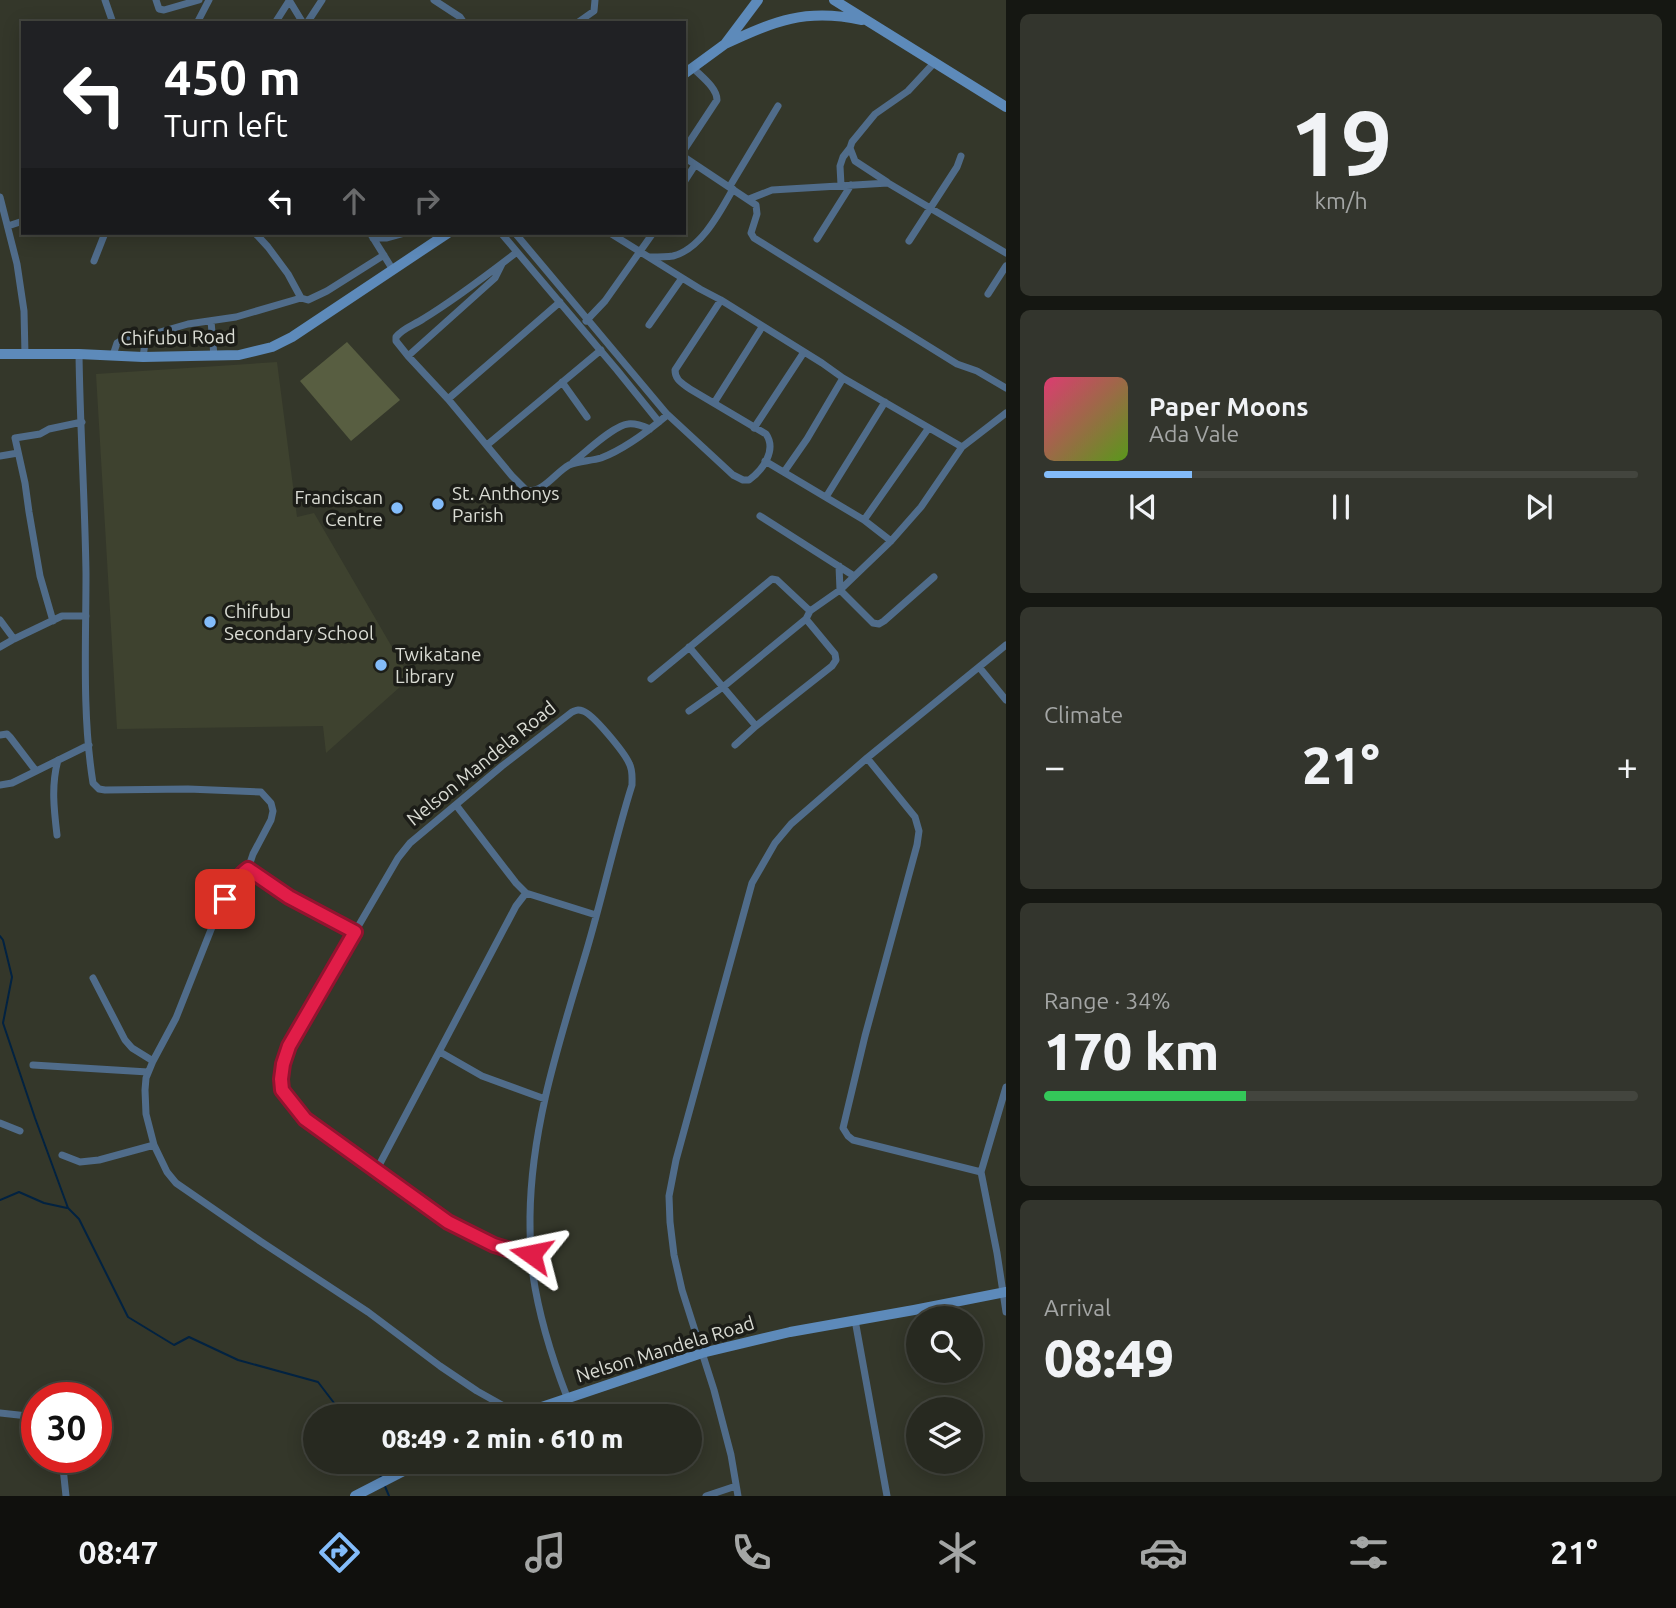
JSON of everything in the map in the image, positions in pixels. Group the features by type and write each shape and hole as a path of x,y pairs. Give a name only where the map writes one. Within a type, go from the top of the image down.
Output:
{"main road":[{"path":"725,44 758,0"},
{"path":"834,0 1006,107"},
{"path":"689,71 725,44 765,25 809,15 841,15 869,21"},
{"name":"Chifubu Road","path":"0,354 214,356 239,355 272,347 292,337 445,235"},
{"name":"Nelson Mandela Road","path":"567,1397 702,1353 790,1332 1004,1292"},
{"path":"548,1404 567,1397"},
{"path":"355,1496 398,1474"}],"street":[{"path":"106,0 112,21"},
{"path":"156,0 159,9 164,10 199,0"},
{"path":"198,21 209,0"},
{"path":"306,21 322,0"},
{"path":"434,0 462,21"},
{"path":"580,21 594,11 595,0"},
{"path":"276,21 289,1 304,21"},
{"path":"841,185 840,166 852,142 875,114 908,91 935,62"},
{"path":"686,147 717,95 715,90 689,71"},
{"path":"650,257 683,252 709,229 778,106"},
{"path":"850,148 855,161 1006,253"},
{"path":"909,241 957,167 961,156"},
{"path":"686,158 755,205 757,214 751,233 754,238 957,364 977,371 1006,388"},
{"path":"686,179 695,164"},
{"path":"749,199 772,190 888,183"},
{"path":"817,239 851,185"},
{"path":"0,197 17,264 24,311 25,355"},
{"path":"8,226 21,222"},
{"path":"94,261 104,235"},
{"path":"257,235 288,275 301,298"},
{"path":"371,235 387,238 398,235"},
{"path":"371,235 393,270"},
{"path":"503,235 659,422"},
{"path":"517,235 666,413 733,475 749,480 761,470 771,449 771,441 766,435 678,381 675,376 675,370 721,300"},
{"path":"613,235 843,378 962,447"},
{"path":"580,326 606,302 652,235"},
{"path":"517,251 422,320 399,332 396,341 527,491 537,490 621,426 629,423 650,429"},
{"path":"113,355 117,343 122,340 188,324 236,317 301,298 308,300 384,255"},
{"path":"408,356 495,278 502,263"},
{"path":"988,294 1006,266"},
{"path":"542,281 549,274"},
{"path":"649,326 682,278"},
{"path":"448,399 560,302"},
{"path":"211,321 214,356"},
{"path":"714,403 762,327"},
{"path":"144,357 146,336"},
{"path":"487,445 601,350"},
{"path":"754,428 804,352"},
{"path":"79,354 85,494 85,670 93,783 99,789 105,790 261,792 271,803 273,811 248,869 232,886 218,912 176,1018 148,1072 145,1090 146,1114 154,1145 176,1183 368,1312 440,1366 500,1404"},
{"path":"617,370 624,364"},
{"path":"784,472 843,378"},
{"path":"562,382 587,417"},
{"path":"826,497 885,401"},
{"path":"571,464 598,459 612,453 650,429 666,416 666,413"},
{"path":"689,711 723,687 806,619 810,611 855,576 921,507 962,447 1006,413"},
{"path":"53,621 40,576 15,438 82,422"},
{"path":"864,520 928,429"},
{"path":"0,456 18,453"},
{"path":"765,461 864,520 891,541"},
{"path":"760,516 855,576"},
{"path":"839,566 840,590 873,623 879,624 934,577"},
{"path":"652,680 772,579 777,580 810,611"},
{"path":"0,647 62,616 86,616"},
{"path":"735,745 836,660 835,654 806,619"},
{"path":"0,620 14,639"},
{"path":"738,1496 731,1455 674,1255 669,1196 676,1160 752,883 775,843 791,824 1006,645"},
{"path":"689,647 756,726"},
{"path":"979,667 1006,700"},
{"name":"Nelson Mandela Road","path":"531,1254 494,1245 448,1222 305,1119 282,1090 281,1079 283,1064 296,1033 398,858 410,843 502,766 578,709 590,715 624,755 632,774 632,785 545,1099 535,1149 532,1178 533,1275 540,1312 567,1397"},
{"path":"0,735 7,734 36,771"},
{"path":"0,785 12,783 89,745"},
{"path":"867,758 915,817 919,831 843,1128 853,1140 981,1172"},
{"path":"57,835 54,775 58,760"},
{"path":"456,805 526,893 596,915"},
{"path":"248,869 289,897 355,932"},
{"path":"376,1171 516,906 526,893"},
{"path":"93,978 125,1040 132,1048 153,1061"},
{"path":"440,1052 482,1076 545,1099"},
{"path":"33,1065 148,1072"},
{"path":"1006,1087 981,1172 1006,1312"},
{"path":"0,1123 20,1131"},
{"path":"62,1155 80,1162 99,1160 154,1145"},
{"path":"855,1320 887,1496"},
{"path":"0,1413 21,1416"},
{"path":"64,1473 66,1496"},
{"path":"706,1496 736,1486"}],"shaded area":[{"path":"347,342 400,400 351,441 300,381"},
{"name":"Chifubu Secondary School","path":"277,362 297,517 314,513 410,678 326,753 323,726 117,729 96,374"}],"waterway":[{"path":"0,936 12,977 3,1023 68,1208 79,1219 128,1317 174,1345 189,1337 238,1360 318,1382 335,1404"},
{"path":"0,1200 19,1192 44,1203 67,1208"},
{"path":"380,1474 382,1479"},
{"path":"384,1484 389,1496"}],"place":[{"name":"St. Anthonys Parish","path":"438,504"},
{"name":"Franciscan Centre","path":"397,508"},
{"name":"Chifubu Secondary School","path":"210,622"},
{"name":"Twikatane Library","path":"381,665"}],"route":[{"path":"225,899 232,886 248,869 289,897 355,932 296,1033 283,1064 282,1090 296,1109 326,1135 448,1222 494,1245 531,1254"}]}
